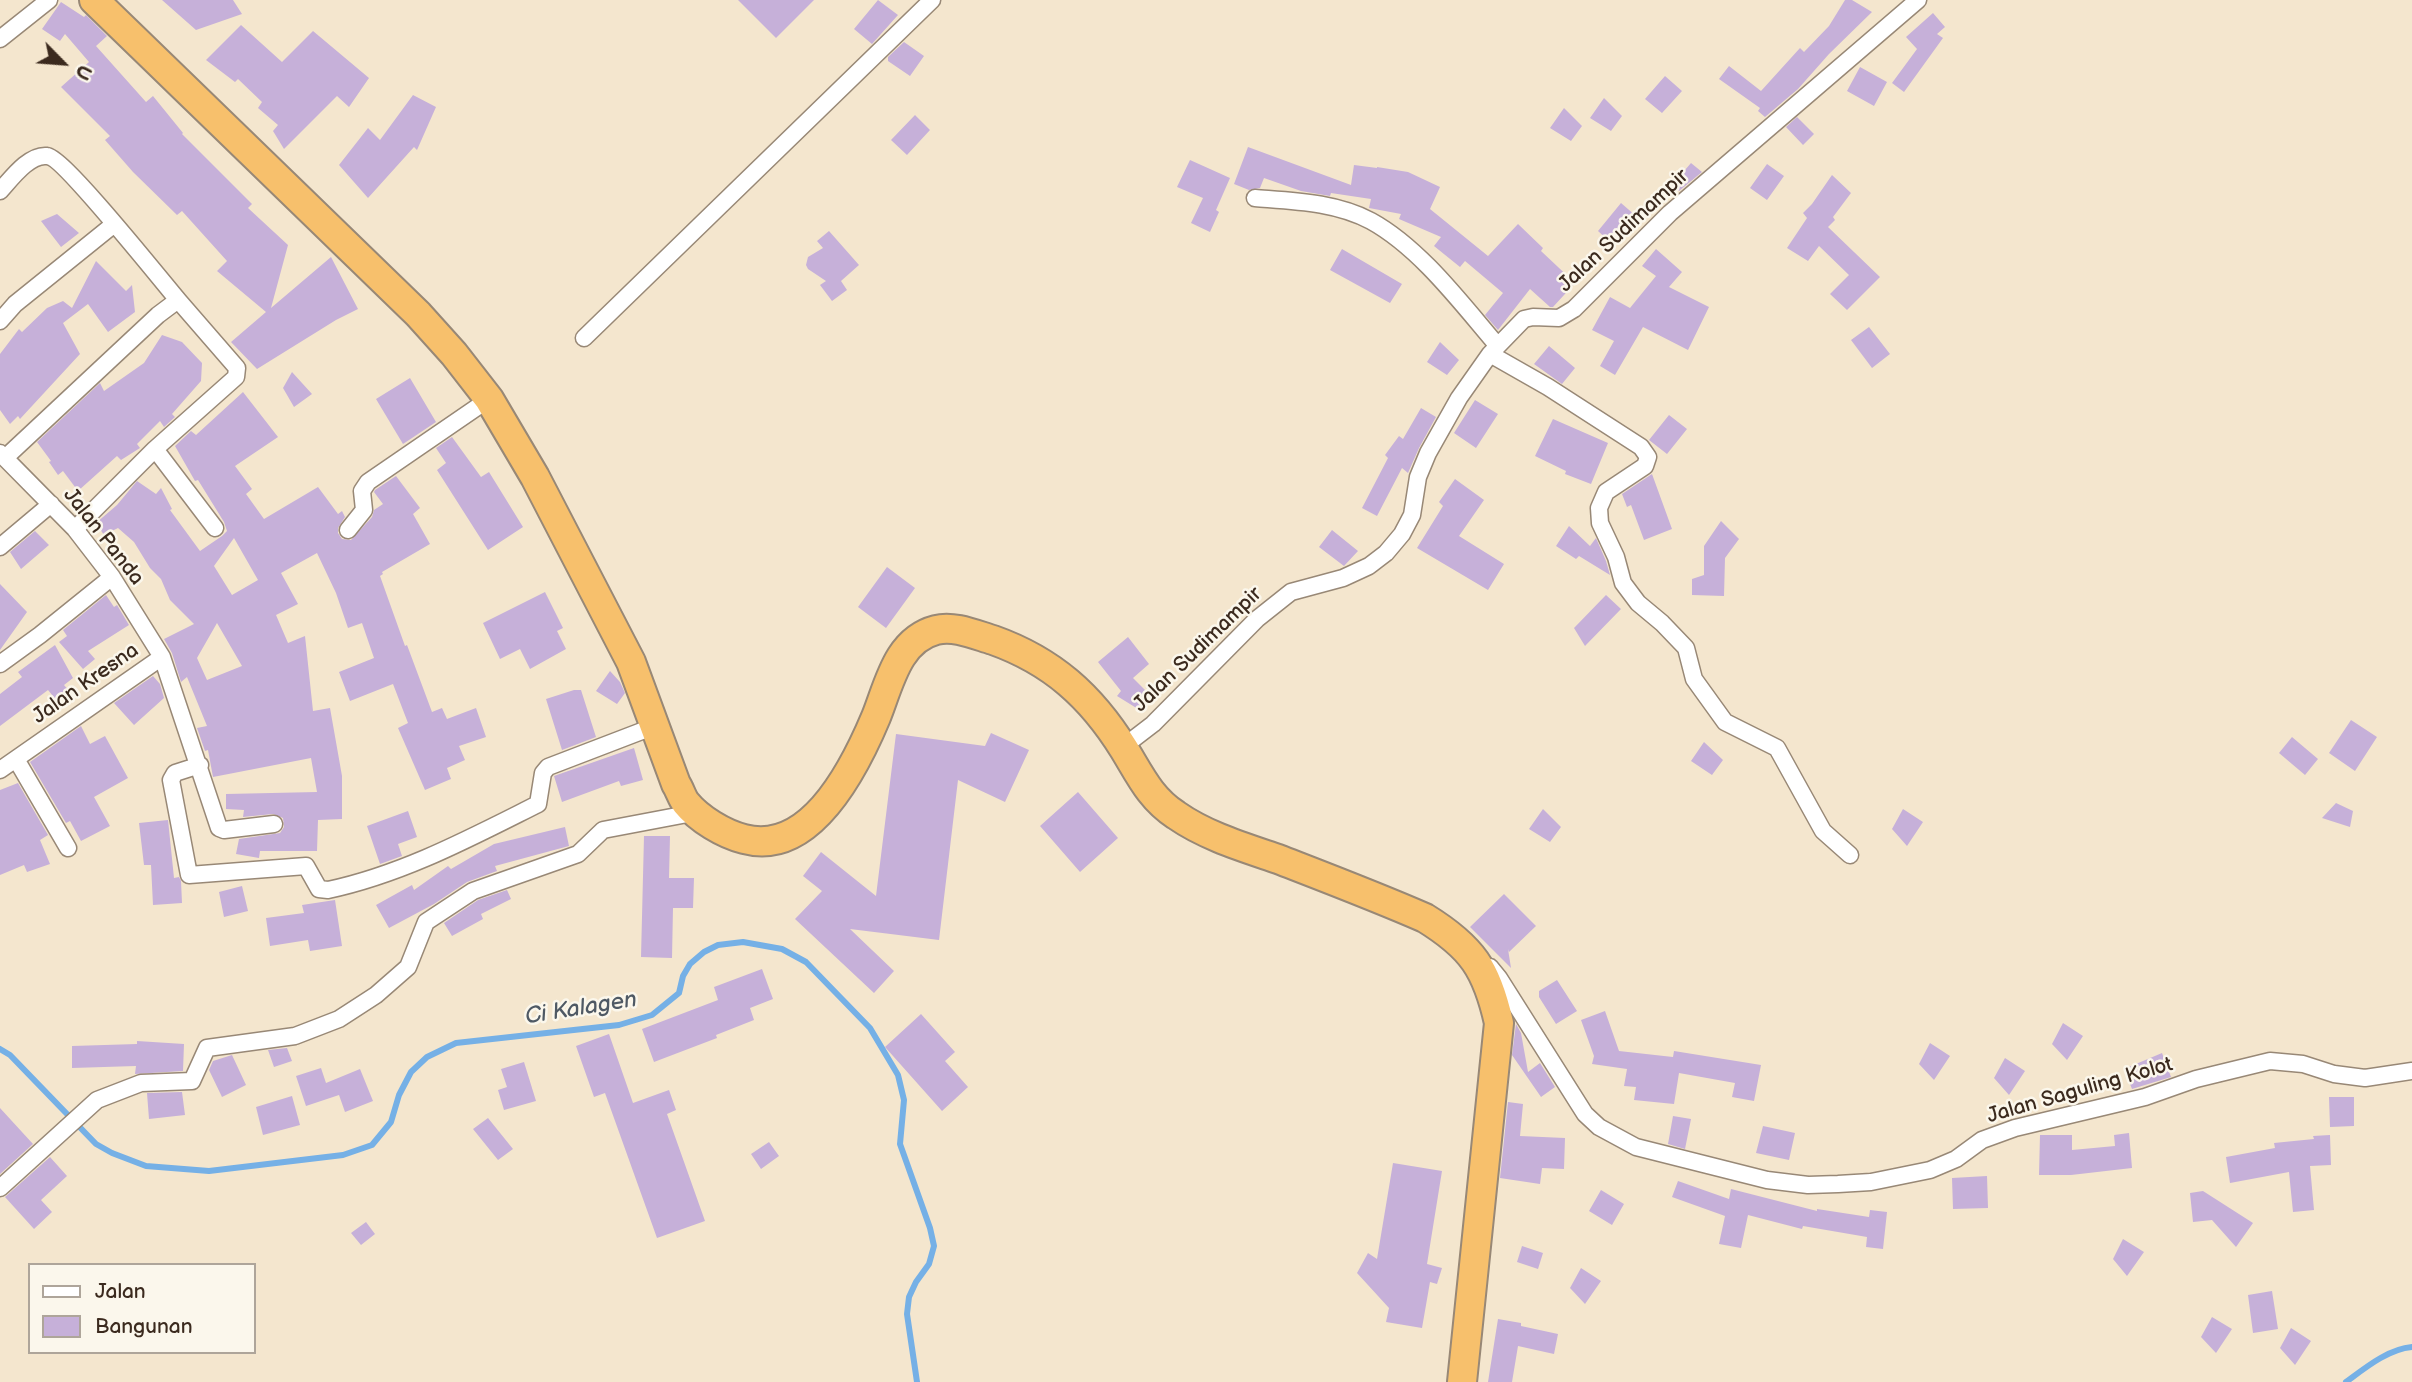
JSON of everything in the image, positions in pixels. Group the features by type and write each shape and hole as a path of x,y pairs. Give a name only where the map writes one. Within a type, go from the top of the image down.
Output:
{"highway":[{"path":"94,0 418,314 489,399 535,477 612,622 631,662 676,784 687,803 716,828 753,842 778,840 790,836 807,824 843,780 858,755 897,663 906,649 919,636 948,628 1004,644 1061,674 1080,692 1123,747 1158,802 1177,817 1214,836 1390,902 1425,918 1451,934 1471,954 1493,994 1499,1023 1462,1382"}],"street":[{"path":"0,39 49,0"},
{"path":"584,338 932,0"},
{"name":"Jalan Sudimampir","path":"1123,747 1153,724 1257,619 1291,592 1343,578 1369,566 1386,553 1402,534 1412,515 1418,477 1428,453 1459,398 1493,350 1524,320 1533,317 1559,317 1574,309 1670,213 1918,0"},
{"path":"0,191 24,166 37,159 47,156 58,161 238,372 236,377 155,449 75,529"},
{"path":"1255,198 1302,201 1343,210 1371,221 1407,248 1452,292 1493,350 1641,447 1648,457 1645,466 1606,492 1599,508 1600,523 1616,557 1623,583 1638,603 1686,648 1694,679 1725,722 1777,748 1823,831 1850,855"},
{"path":"0,321 15,304 114,225"},
{"path":"3,455 158,314 178,300"},
{"path":"348,530 365,510 362,491 368,482 489,399"},
{"path":"155,449 215,528"},
{"name":"Jalan Panda","path":"3,455 75,529 112,577 162,657 219,828 223,830 274,824"},
{"path":"0,547 51,504"},
{"path":"0,664 112,577"},
{"name":"Jalan Kresna","path":"0,770 162,657"},
{"path":"200,765 174,774 171,780 190,877 306,866 318,889 328,890 412,864 527,810 539,803 544,773 548,767 655,726"},
{"path":"16,759 68,848"},
{"path":"0,1188 97,1100 141,1083 192,1080 207,1048 295,1036 339,1019 376,995 408,967 426,922 473,891 578,854 603,830 698,812"},
{"name":"Jalan Saguling Kolot","path":"1451,934 1465,940 1499,978 1585,1114 1599,1127 1636,1147 1767,1180 1808,1185 1871,1182 1930,1170 1956,1159 1982,1140 2015,1128 2146,1097 2196,1079 2270,1061 2303,1064 2334,1074 2365,1078 2412,1071"}],"building":[{"path":"162,0 233,0 242,14 196,30"},
{"path":"738,0 814,0 776,38"},
{"path":"878,0 898,15 872,44 854,29"},
{"path":"1845,0 1852,0 1872,12 1798,89 1765,117 1758,111 1760,108 1719,79 1729,66 1761,91 1800,48 1804,52 1829,26"},
{"path":"61,2 84,17 86,15 107,36 96,46 146,102 153,96 182,134 252,204 248,208 288,245 271,308 331,257 358,309 257,369 231,342 266,312 217,271 227,261 182,211 177,215 133,172 105,140 110,136 61,87 89,62 65,34 60,41 42,29"},
{"path":"1933,13 1945,27 1937,34 1943,38 1904,92 1892,83 1917,49 1906,37"},
{"path":"241,25 282,62 313,31 369,78 349,107 337,96 284,149 273,131 278,125 258,108 262,102 238,79 235,82 206,60"},
{"path":"904,42 924,56 910,76 888,61 888,57"},
{"path":"1860,67 1887,82 1874,106 1847,91"},
{"path":"1665,76 1682,91 1662,113 1645,99"},
{"path":"413,95 436,107 417,150 414,147 368,198 339,165 368,128 380,140"},
{"path":"1604,98 1622,116 1611,131 1590,118"},
{"path":"1564,108 1582,126 1571,141 1550,128"},
{"path":"915,115 930,130 907,155 891,140"},
{"path":"1797,117 1814,134 1803,145 1786,127"},
{"path":"1248,147 1351,185 1354,165 1408,172 1440,187 1430,209 1488,256 1518,224 1543,248 1541,251 1575,283 1553,307 1530,289 1498,330 1485,315 1503,293 1465,261 1460,267 1434,246 1441,237 1399,219 1401,214 1369,208 1371,199 1301,191 1264,178 1260,188 1249,190 1234,184"},
{"path":"1190,160 1230,178 1210,232 1191,223 1203,198 1177,187"},
{"path":"1691,163 1702,172 1679,191 1672,185"},
{"path":"1767,164 1784,176 1767,200 1750,188"},
{"path":"1832,175 1851,193 1828,227 1880,277 1847,310 1830,294 1849,275 1819,246 1808,261 1787,248 1807,218 1803,213"},
{"path":"1621,203 1636,216 1612,244 1598,231"},
{"path":"57,214 79,233 61,247 41,221"},
{"path":"829,231 859,265 841,281 847,290 832,301 820,285 826,281 806,265 808,257 823,248 817,241"},
{"path":"1342,249 1402,284 1390,303 1330,270"},
{"path":"1656,249 1682,272 1669,287 1709,307 1688,350 1643,327 1615,375 1600,366 1614,341 1592,330 1610,297 1630,308 1656,276 1642,266"},
{"path":"96,261 126,291 132,285 135,312 108,332 88,304 63,323 80,354 20,419 18,416 10,424 0,410 0,354 19,329 22,332 47,308 63,301 72,308"},
{"path":"1869,327 1890,354 1872,368 1851,340"},
{"path":"162,335 182,342 202,363 201,381 172,414 175,417 164,427 160,421 137,444 140,448 121,460 117,456 78,491 63,471 58,475 37,442 100,383 104,391 144,363"},
{"path":"1440,342 1459,360 1447,375 1427,362"},
{"path":"1549,346 1575,368 1562,384 1534,364"},
{"path":"292,372 312,394 294,407 283,388"},
{"path":"410,378 436,422 403,444 376,399"},
{"path":"243,392 278,437 235,466 252,489 246,494 264,519 318,487 338,514 342,511 345,517 338,533 342,539 351,540 372,517 374,510 383,504 375,490 396,476 420,508 413,514 430,544 382,572 380,576 432,712 442,708 447,719 476,708 486,737 459,746 465,760 447,768 451,779 425,790 398,728 408,723 393,684 350,701 339,672 374,658 362,623 348,628 336,593 317,553 281,573 298,604 276,615 288,643 305,636 313,711 330,708 342,776 342,819 318,820 317,851 260,851 259,858 236,854 239,839 280,833 284,827 283,818 273,814 243,817 244,810 226,809 226,794 317,792 311,758 213,777 208,750 205,751 197,728 207,726 187,677 181,682 172,653 164,639 194,624 170,600 161,579 150,568 134,542 118,528 104,535 96,523 117,505 137,481 156,494 161,488 172,509 170,510 200,551 222,536 227,531 224,522 198,480 195,481 175,446 191,431 196,435","holes":["234,538 258,580 232,595 214,566","217,623 242,666 207,680 197,658"]},
{"path":"1475,400 1498,414 1476,448 1454,433"},
{"path":"1421,408 1436,417 1408,473 1402,468 1377,516 1362,508 1388,458 1385,455 1399,436 1403,439"},
{"path":"1669,415 1687,429 1667,454 1649,440"},
{"path":"1553,419 1608,443 1591,484 1565,474 1566,471 1535,456"},
{"path":"452,437 481,477 489,472 523,527 488,550 437,470 446,463 436,448"},
{"path":"1652,474 1672,529 1644,540 1631,505 1627,507 1622,494"},
{"path":"1455,479 1484,500 1459,536 1504,564 1488,590 1417,548 1443,506 1439,502"},
{"path":"1721,521 1739,539 1725,558 1724,596 1692,595 1692,579 1704,575 1704,546"},
{"path":"1569,526 1590,546 1596,538 1610,575 1556,546"},
{"path":"1332,530 1358,551 1344,566 1319,547"},
{"path":"35,531 49,545 21,569 10,552"},
{"path":"887,567 915,588 886,628 858,607"},
{"path":"0,584 27,612 0,650"},
{"path":"545,592 563,628 557,631 566,649 530,669 520,649 500,659 483,623"},
{"path":"106,595 114,607 117,605 129,625 88,651 95,659 83,669 59,642 67,636 63,630"},
{"path":"1606,595 1621,609 1585,646 1574,628"},
{"path":"1128,637 1149,664 1133,678 1149,694 1138,709 1117,696 1121,691 1098,662"},
{"path":"55,645 73,678 64,685 70,692 57,701 48,690 0,726 0,694 22,677 18,672"},
{"path":"610,671 625,693 617,704 596,691"},
{"path":"153,676 160,684 164,698 134,725 114,703"},
{"path":"581,690 596,737 562,750 546,699"},
{"path":"2351,720 2377,737 2355,771 2329,753"},
{"path":"81,726 90,744 105,736 128,778 94,797 110,826 81,841 70,821 66,823 30,762"},
{"path":"991,733 1029,750 1005,802 958,780 939,940 850,929 894,971 874,993 795,919 822,891 803,876 821,852 876,896 896,734 985,746"},
{"path":"2292,737 2318,759 2305,775 2279,753"},
{"path":"1704,742 1723,760 1712,775 1691,761"},
{"path":"634,748 643,780 621,786 619,781 562,802 554,776"},
{"path":"18,783 48,835 40,840 50,864 27,872 24,865 0,875 0,790"},
{"path":"1078,792 1118,838 1080,872 1040,826"},
{"path":"2336,803 2353,811 2350,827 2322,818"},
{"path":"1543,809 1561,827 1550,842 1529,829"},
{"path":"1903,809 1923,822 1907,846 1892,829"},
{"path":"408,811 417,837 398,844 402,856 380,864 367,826"},
{"path":"168,820 174,878 179,877 181,881 182,903 153,905 151,865 144,865 139,823"},
{"path":"565,827 569,846 495,866 497,871 467,882 434,904 389,928 376,905 412,885 414,890 448,866 451,869 494,844"},
{"path":"644,836 670,836 669,878 694,878 693,908 673,908 672,958 641,957"},
{"path":"242,886 248,911 224,917 219,892"},
{"path":"507,890 511,899 481,914 483,919 452,936 444,923 478,900"},
{"path":"1504,894 1536,926 1509,952 1508,949 1511,968 1470,927"},
{"path":"335,900 342,946 310,951 308,940 270,946 266,918 304,913 302,905"},
{"path":"762,969 773,999 750,1008 754,1020 716,1035 717,1038 654,1062 642,1029 718,1000 714,987"},
{"path":"1557,980 1577,1011 1556,1024 1539,997 1539,991"},
{"path":"1605,1011 1619,1051 1673,1057 1674,1051 1761,1065 1754,1101 1732,1097 1735,1083 1679,1073 1674,1104 1634,1100 1636,1087 1624,1086 1627,1069 1592,1064 1594,1056 1581,1020"},
{"path":"921,1014 955,1052 945,1061 968,1087 942,1111 885,1047"},
{"path":"2063,1023 2083,1036 2067,1060 2052,1044"},
{"path":"1516,1024 1521,1033 1528,1072 1540,1063 1555,1087 1541,1097 1512,1055"},
{"path":"609,1034 633,1103 669,1090 676,1110 667,1114 705,1221 657,1238 605,1093 594,1097 576,1046"},
{"path":"137,1041 184,1044 183,1071 135,1074 136,1066 72,1068 72,1046 137,1044"},
{"path":"1930,1043 1950,1056 1934,1080 1919,1064"},
{"path":"287,1048 292,1061 274,1067 268,1050"},
{"path":"2162,1053 2171,1077 2132,1089 2124,1069"},
{"path":"232,1055 246,1085 222,1097 209,1070 213,1061"},
{"path":"2005,1058 2025,1071 2009,1095 1994,1078"},
{"path":"524,1062 536,1101 504,1110 498,1090 507,1087 501,1069"},
{"path":"321,1068 326,1083 360,1069 373,1101 345,1112 339,1095 306,1106 296,1076"},
{"path":"182,1092 185,1115 149,1119 147,1093"},
{"path":"292,1096 300,1125 263,1135 256,1107"},
{"path":"2329,1097 2354,1097 2354,1126 2330,1127"},
{"path":"1508,1102 1523,1104 1520,1136 1565,1138 1564,1169 1542,1168 1540,1184 1500,1178"},
{"path":"0,1108 33,1144 0,1174"},
{"path":"1673,1116 1691,1119 1685,1149 1668,1144"},
{"path":"488,1118 513,1149 498,1160 473,1129"},
{"path":"1763,1126 1795,1133 1789,1160 1756,1153"},
{"path":"2129,1133 2132,1168 2071,1175 2039,1175 2040,1135 2072,1135 2072,1150 2115,1146 2114,1135"},
{"path":"2330,1135 2331,1165 2310,1166 2314,1210 2293,1212 2289,1172 2230,1183 2226,1157 2275,1148 2274,1143"},
{"path":"769,1142 779,1156 761,1169 751,1154"},
{"path":"50,1157 67,1176 41,1200 52,1212 34,1229 5,1197"},
{"path":"1393,1163 1442,1171 1427,1264 1442,1268 1437,1284 1430,1282 1422,1328 1386,1322 1389,1308 1357,1273 1368,1253 1377,1259"},
{"path":"1987,1176 1988,1208 1953,1209 1952,1178"},
{"path":"1678,1181 1729,1199 1731,1189 1817,1211 1869,1217 1870,1210 1887,1212 1883,1249 1866,1247 1867,1237 1803,1226 1802,1229 1748,1215 1741,1248 1719,1244 1725,1216 1672,1197"},
{"path":"1601,1190 1624,1204 1612,1225 1589,1211"},
{"path":"2203,1191 2253,1223 2236,1247 2212,1220 2193,1222 2190,1193"},
{"path":"366,1222 375,1234 361,1245 351,1233"},
{"path":"2123,1239 2144,1252 2127,1276 2113,1259"},
{"path":"1522,1246 1543,1253 1538,1269 1517,1262"},
{"path":"1581,1268 1601,1281 1585,1304 1570,1288"},
{"path":"2272,1291 2278,1329 2253,1333 2248,1295"},
{"path":"2212,1317 2232,1329 2216,1353 2201,1337"},
{"path":"1498,1319 1558,1334 1554,1354 1518,1346 1512,1382 1488,1382"},
{"path":"2291,1328 2311,1341 2295,1365 2280,1348"}],"waterway":[{"name":"Ci Kalagen","path":"0,1049 10,1055 96,1144 146,1166 209,1171 343,1155 372,1145 391,1122 399,1095 411,1072 427,1057 456,1043 619,1025 652,1015 679,993 683,976 690,964 718,945 743,942 782,949 806,962 870,1028 898,1075 904,1100 900,1144 934,1246 929,1264 909,1297 907,1314 917,1382"},
{"name":"Ci Kalagen","path":"2346,1382 2386,1355 2412,1347"}]}
